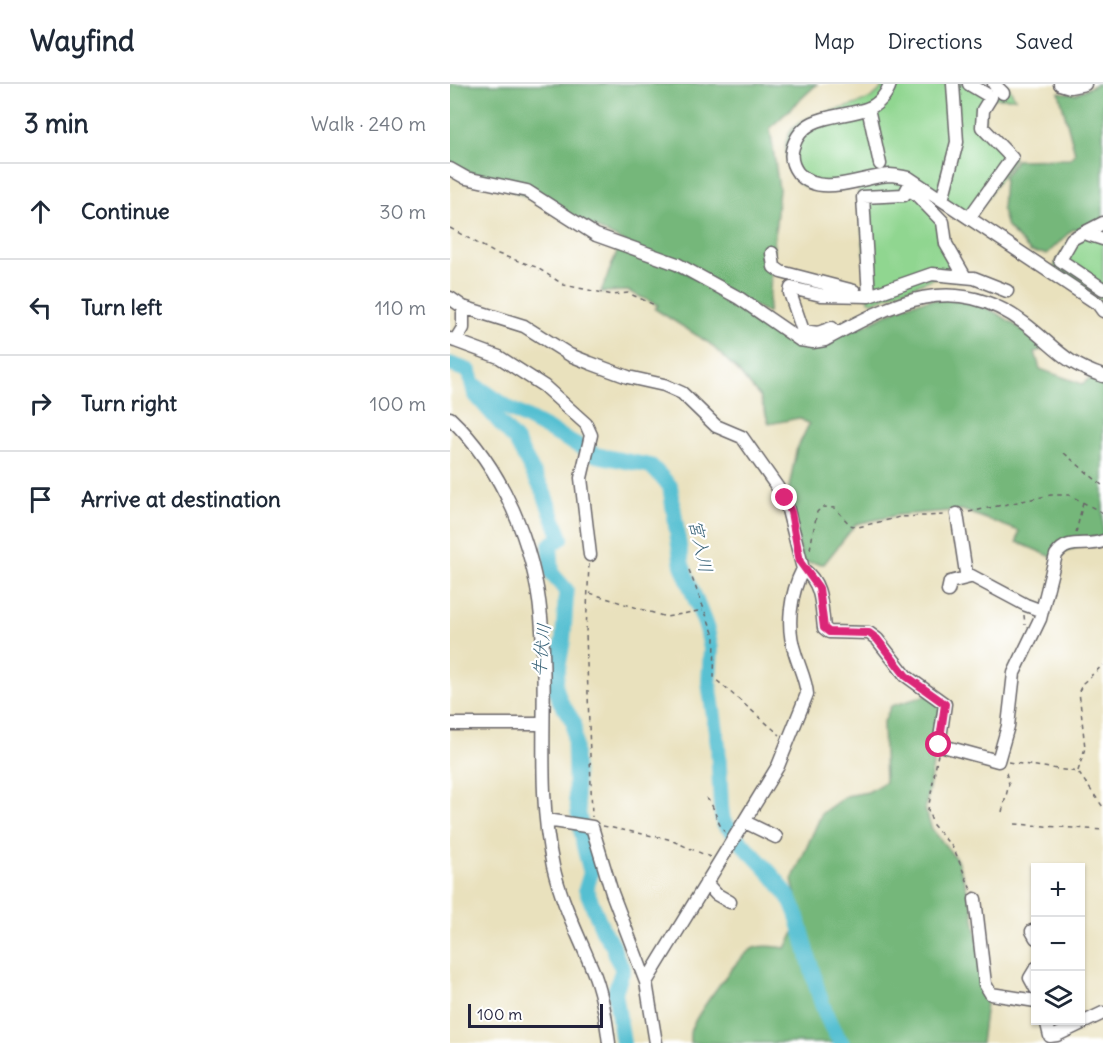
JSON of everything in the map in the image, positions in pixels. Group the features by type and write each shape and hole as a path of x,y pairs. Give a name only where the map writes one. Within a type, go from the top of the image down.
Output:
{"street":[{"path":"890,84 881,100 868,108 809,123 796,136 791,152 793,166 802,177 815,185 891,174 942,200 1098,304 1103,311"},
{"path":"942,200 957,142 953,84"},
{"path":"969,84 991,97 982,110 982,128 1012,158 969,218"},
{"path":"1060,84 1070,87 1085,84"},
{"path":"868,108 880,164"},
{"path":"450,169 466,178 527,191 596,235 677,264 739,298 800,340 813,342 825,340 904,300 933,294 964,296 1004,309 1026,324 1058,354 1074,364 1103,376"},
{"path":"910,185 943,222 946,244 965,277"},
{"path":"869,296 863,197 904,195 910,185"},
{"path":"1103,223 1072,239 1060,260 1103,290"},
{"path":"1084,233 1103,239"},
{"path":"772,254 774,267 781,272 869,296"},
{"path":"864,310 824,332 803,331 790,293 791,288 821,294 869,296 932,274 965,277 1007,291"},
{"path":"450,298 463,307 524,326 570,355 682,393 716,426 742,437 785,498 803,569 790,610 790,630 807,694 778,766 646,982"},
{"path":"463,307 463,328 453,340 500,357 544,386 586,424 591,435 581,478 590,555"},
{"path":"450,418 481,454 503,487 529,558 541,616 542,724 547,820 553,866 566,909 601,995 609,1043"},
{"path":"957,514 966,573 1042,611"},
{"path":"803,569 812,576 819,588 824,628 829,632 869,633 877,639 906,676 945,704 939,745 998,761 1008,726 1014,673 1042,611 1056,555 1061,548 1076,543 1096,544 1103,541"},
{"path":"948,591 950,582 970,577"},
{"path":"450,724 542,724"},
{"path":"547,820 592,827 612,893 646,982 656,1043"},
{"path":"745,822 776,837"},
{"path":"706,883 716,894 730,902"},
{"path":"975,899 986,984 991,994 1031,999"},
{"path":"1085,1022 1102,1014"},
{"path":"1047,1025 1050,1035 1057,1035 1078,1025"}],"path":[{"path":"450,228 495,253 536,267 564,285 613,295 628,293 657,306"},
{"path":"1064,453 1103,486"},
{"path":"803,569 817,512 822,507 835,508 850,525 858,527 900,517 957,514 1051,495 1070,495 1103,513"},
{"path":"1076,543 1077,527 1084,501"},
{"path":"590,555 586,632 592,827 603,825 668,839 719,862"},
{"path":"689,570 715,638 714,678 787,739"},
{"path":"588,592 666,617 704,609"},
{"path":"1078,772 1085,748 1079,691 1083,683 1103,664"},
{"path":"939,745 928,810 933,825 954,849 975,899"},
{"path":"1002,812 1009,784 1001,761 1078,772 1102,802 1103,807"},
{"path":"706,798 712,803 719,826 733,840"},
{"path":"1015,824 1103,830"}],"green space":[{"path":"450,84 817,84 770,128 779,189 768,313 578,219 450,164"},
{"path":"884,84 1007,84 1015,98 994,98 985,110 984,128 1014,158 969,225 918,192 946,225 948,243 970,281 934,278 873,302 869,301 858,187 826,191 804,186 795,179 789,169 786,144 792,129 805,120 858,104 874,96"},
{"path":"1096,84 1103,84 1103,220 1081,231 1073,229 1047,254 1031,252 1007,227 1002,210 1004,177 1016,160 1070,159 1075,153 1059,92 1076,94"},
{"path":"1103,221 1103,302 1054,267 1070,239"},
{"path":"618,249 672,265 731,298 791,339 859,328 908,304 936,299 971,303 1002,316 1044,349 1035,352 1040,369 1082,384 1092,377 1103,381 1103,537 1052,557 1017,542 1019,531 962,510 898,515 856,524 824,564 803,562 787,498 796,451 809,424 799,418 769,424 760,397 709,343 655,309 658,305 628,291 601,292"},
{"path":"928,695 943,707 925,810 932,829 957,860 971,901 987,995 981,1043 690,1043 691,1029 719,985 738,961 754,948 770,946 786,948 801,919 792,880 822,813 846,796 868,792 885,782 883,724 891,706"}],"waterway":[{"name":"牛伏川","path":"450,364 469,371 475,394 516,441 543,491 561,538 550,545 552,574 566,590 563,640 555,685 560,701 574,723 576,798 591,873 586,889 604,933 613,945 615,955 623,969 615,992 623,1043"},
{"name":"宮入川","path":"475,385 510,409 596,455 651,466 670,486 682,565 707,629 711,649 709,682 718,745 721,807 723,822 732,831"},
{"name":"宮入川","path":"740,841 772,875 792,903 820,999 842,1043"}],"route":[{"path":"785,498 791,512 800,562 819,588 824,628 829,632 869,633 877,639 906,676 945,704 939,745"}]}
